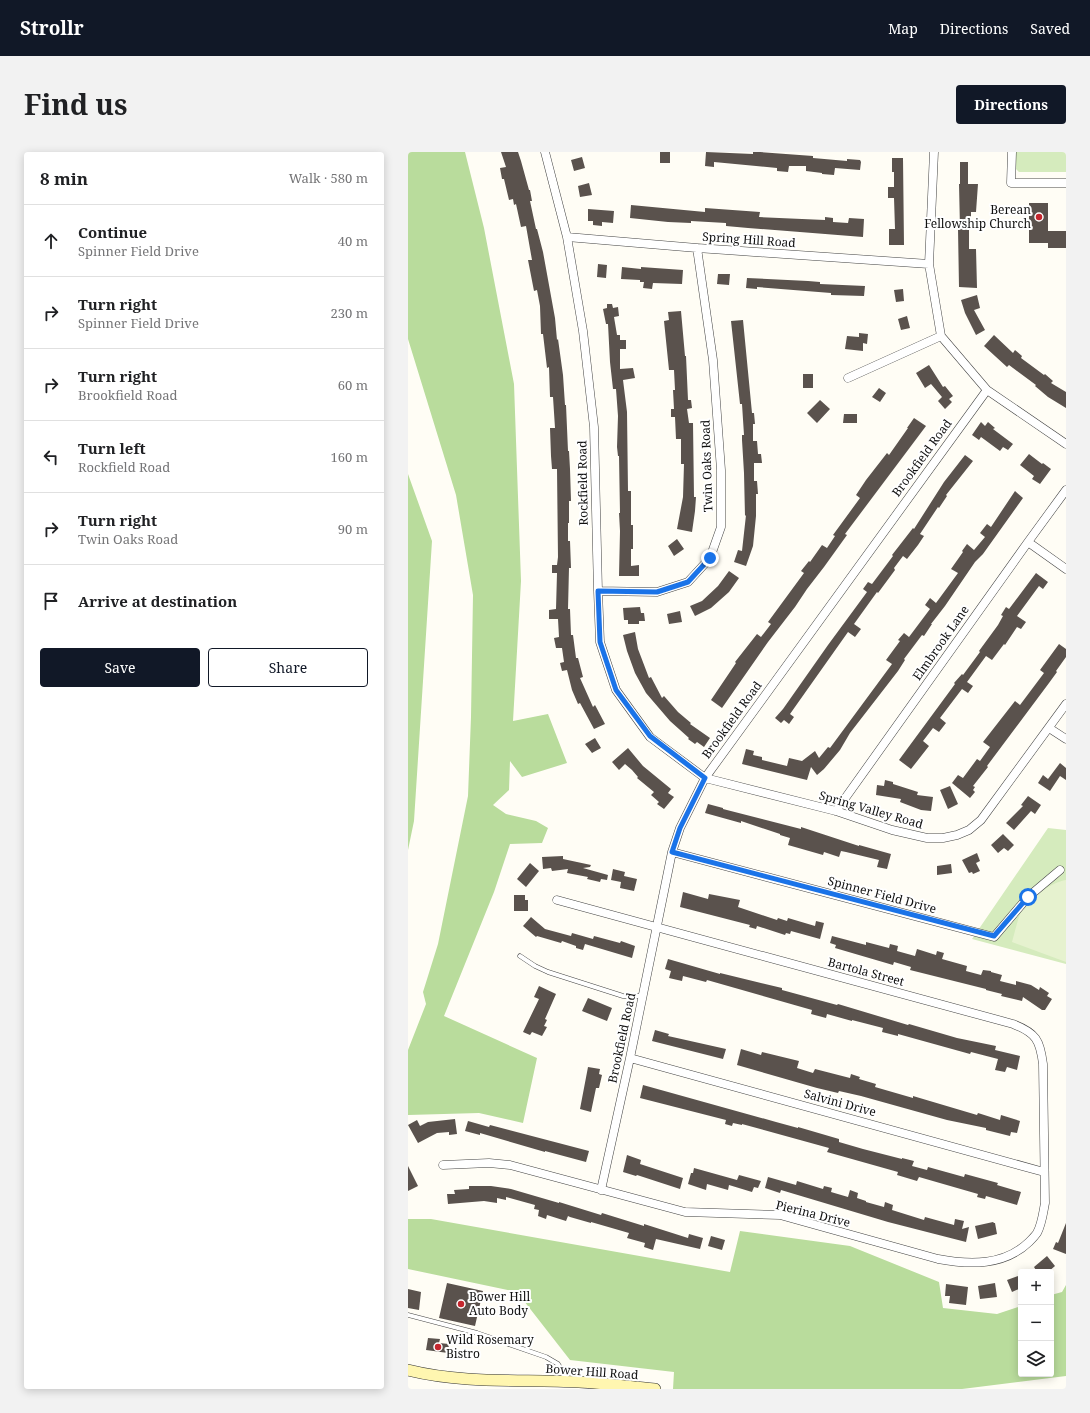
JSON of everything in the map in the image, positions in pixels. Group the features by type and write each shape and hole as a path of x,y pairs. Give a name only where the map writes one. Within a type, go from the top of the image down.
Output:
{"main road":[{"name":"Bower Hill Road","path":"408,1370 454,1378 569,1382 655,1389"}],"street":[{"name":"Rockfield Road","path":"545,152 567,237 583,331 594,427 600,642 616,690 650,736 705,778"},
{"path":"934,152 929,264 941,336 986,390 1066,444"},
{"path":"1012,152 1011,183 1066,183"},
{"name":"Spring Hill Road","path":"567,237 697,248 929,264"},
{"name":"Twin Oaks Road","path":"598,591 657,592 688,582 710,558 721,527 721,470 713,360 697,248"},
{"path":"848,378 941,336"},
{"name":"Brookfield Road","path":"601,1190 630,1058 672,852 680,828 705,778 986,390"},
{"name":"Elmbrook Lane","path":"836,811 1066,490"},
{"path":"1028,542 1066,568"},
{"name":"Spring Valley Road","path":"705,778 836,811 892,830 927,838 943,838 957,835 969,830 981,820 1066,704"},
{"path":"1049,728 1066,739"},
{"name":"Spinner Field Drive","path":"672,852 994,936 1028,897 1060,870"},
{"name":"Bartola Street","path":"557,900 1006,1022 1026,1029 1036,1037 1041,1050 1043,1064 1044,1172"},
{"name":"Salvini Drive","path":"630,1058 1044,1172"},
{"name":"Pierina Drive","path":"443,1165 489,1163 510,1165 685,1212 780,1215 938,1259 961,1263 985,1262 1004,1257 1022,1249 1037,1234 1043,1218 1045,1203 1044,1172"}],"lane":[{"path":"520,956 535,966 548,972 623,996 632,997 643,995"},
{"path":"408,1315 477,1333 541,1355 558,1364 569,1382"}],"green space":[{"path":"408,152 465,152 484,228 514,384 521,581 513,721 548,714 567,763 522,777 510,761 509,790 493,805 506,814 536,821 548,828 542,843 510,844 494,892 444,1016 537,1058 523,1123 479,1113 408,1115 408,1050 426,1004 423,992 438,944 468,796 473,595 456,495 408,339"},
{"path":"1016,152 1066,152 1066,172 1019,172 1015,168"},
{"path":"408,474 432,541 414,821 408,850"},
{"path":"1048,828 1066,830 1066,964 972,939"},
{"path":"1066,880 1066,962 1012,942 1018,919 1024,907 1040,892 1060,881"},
{"path":"408,1219 431,1219 730,1272 740,1231 850,1246 939,1282 943,1308 997,1314 1018,1307 1018,1377 1054,1377 1054,1294 1062,1292 1066,1285 1066,1376 962,1389 673,1389 674,1372 570,1360 517,1292 408,1269"}],"building":[{"path":"501,152 518,152 521,161 530,190 532,201 530,201 543,252 555,318 566,405 570,469 571,501 569,501 568,541 570,541 571,568 569,568 568,609 570,609 571,635 573,635 576,658 578,658 583,677 580,678 593,707 595,705 605,724 594,729 580,703 578,704 572,690 567,670 562,671 560,663 564,662 562,648 556,648 554,638 559,637 558,619 549,619 549,610 556,609 557,573 552,573 552,565 557,565 558,557 557,469 552,469 550,428 555,428 553,397 550,397 549,367 547,368 543,334 541,334 540,306 537,290 534,291 528,260 532,260 526,226 521,227 516,204 514,205 513,199 509,200 500,168 506,167"},
{"path":"660,152 670,152 670,163 660,163"},
{"path":"706,152 753,154 753,152 760,152 813,156 813,158 847,161 847,159 860,160 861,162 860,170 835,168 834,175 806,171 806,166 789,166 788,172 777,171 777,168 714,162 714,167 705,166"},
{"path":"582,157 585,168 574,171 571,160"},
{"path":"892,158 903,158 904,245 889,245 889,229 895,229 894,198 888,198 888,187 894,187"},
{"path":"960,162 968,162 968,184 978,184 976,212 971,212 971,219 969,219 969,249 976,249 977,288 959,287 958,229 960,229"},
{"path":"589,183 592,195 580,197 578,186"},
{"name":"Berean Fellowship Church","path":"1029,203 1048,203 1048,231 1066,231 1066,248 1048,248 1048,243 1029,243"},
{"path":"631,205 705,212 705,208 760,212 759,217 825,220 825,217 833,218 833,222 848,223 849,218 864,219 863,237 726,226 726,223 691,221 691,223 668,222 630,218"},
{"path":"588,209 614,211 613,223 602,222 602,226 593,225 593,221 588,221"},
{"path":"598,264 607,265 606,278 597,277"},
{"path":"622,267 683,270 682,284 653,283 652,289 643,288 644,282 640,282 640,280 621,279"},
{"path":"718,274 730,274 729,285 717,284"},
{"path":"747,278 865,286 864,296 831,295 831,293 757,287 757,289 746,288"},
{"path":"903,289 904,301 896,302 894,290"},
{"path":"977,295 980,308 974,310 985,330 976,335 965,313 961,300"},
{"path":"607,304 612,304 613,308 618,307 619,316 614,317 617,335 620,335 620,340 626,340 626,349 620,349 620,369 633,368 635,378 623,380 627,412 628,491 631,491 631,525 633,525 631,566 639,565 639,576 619,576 620,513 619,456 617,447 618,416 616,389 613,389 610,362 608,324 606,324 603,309 607,308"},
{"path":"681,311 686,356 688,400 691,400 692,408 687,409 689,423 693,423 694,497 696,497 692,532 677,529 683,497 684,464 681,464 681,439 676,439 675,417 671,417 671,409 674,409 674,370 669,370 664,321 669,320 668,312"},
{"path":"907,316 910,328 901,330 898,319"},
{"path":"743,320 752,413 754,413 755,424 753,424 753,441 757,441 758,454 761,454 762,463 754,463 754,481 757,481 758,494 756,494 756,516 753,546 746,566 734,562 738,550 742,551 746,515 745,516 742,404 740,404 731,321"},
{"path":"859,333 868,334 867,344 863,343 863,351 845,349 847,336 859,337"},
{"path":"994,335 1013,353 1015,350 1022,356 1021,358 1053,381 1051,383 1066,392 1066,408 1048,397 1035,386 1036,385 1009,365 1007,367 984,346"},
{"path":"929,365 943,387 945,386 953,396 949,399 952,402 945,409 938,401 942,397 931,384 925,388 916,373"},
{"path":"803,374 813,374 813,388 803,388"},
{"path":"879,388 886,393 880,402 872,397"},
{"path":"820,400 830,409 817,423 807,413"},
{"path":"844,414 857,414 857,423 843,423"},
{"path":"914,418 926,426 845,534 847,535 768,642 722,708 711,700 736,663 735,662 757,634 761,637 771,624 768,622 804,573 801,571 809,561 810,562 822,545 827,548 835,536 833,535 860,498 856,495 866,480 887,453 889,455"},
{"path":"981,422 985,426 988,422 995,428 993,429 1013,444 1008,450 1003,447 1000,451 981,437 979,440 972,435"},
{"path":"1029,454 1051,469 1040,484 1032,479 1034,476 1020,465"},
{"path":"965,455 973,461 946,495 947,496 939,508 938,507 920,534 924,536 918,545 907,559 903,556 894,568 895,570 854,624 861,629 855,637 848,632 790,714 794,717 789,724 784,720 781,723 775,718 867,592 863,589 868,582 872,584 893,556 892,555 913,528 914,529 944,482"},
{"path":"1015,491 1023,498 983,554 975,562 924,636 922,635 904,659 905,660 898,671 850,733 840,750 824,769 817,775 811,767 807,780 742,764 746,749 754,751 753,755 762,757 762,760 787,766 789,758 802,761 815,751 819,758 828,747 830,748 892,664 886,660 900,641 898,640 904,633 909,637 930,609 925,605 930,598 936,603 958,573 951,569 967,544 974,550 985,537 980,533 987,524 991,527"},
{"path":"677,539 684,549 674,556 668,546"},
{"path":"729,571 739,578 729,592 711,608 695,616 690,606 702,601 718,586"},
{"path":"1036,573 1048,582 1043,589 1039,586 1017,616 1026,622 1021,629 1017,627 1005,645 1004,644 992,660 986,656 967,682 973,686 968,693 962,689 940,718 946,723 939,732 933,728 923,741 929,746 911,769 899,760 955,684 954,683 962,674 963,675 980,652 979,651 998,625 1003,616 1001,615 1006,607 1009,609"},
{"path":"640,607 641,613 644,613 645,621 639,621 639,624 628,624 628,620 624,620 623,608"},
{"path":"680,611 682,622 669,624 667,614"},
{"path":"635,632 638,649 649,678 651,677 662,698 664,696 678,712 691,723 690,724 710,738 704,747 697,742 695,744 688,739 689,738 670,721 646,693 635,673 623,635"},
{"path":"1059,644 1066,649 1066,657 1056,671 1057,672 973,786 975,787 973,790 975,792 970,798 952,783 958,775 963,778 977,759 980,761 990,747 983,742 1015,701 1020,705 1044,673 1040,670"},
{"path":"595,738 601,748 592,753 585,744"},
{"path":"628,748 643,766 671,789 668,793 674,797 664,809 657,804 659,802 651,795 654,792 637,778 638,777 632,770 625,764 619,770 612,762"},
{"path":"1060,763 1066,768 1066,780 1060,776 1050,791 1038,783 1043,775 1048,779"},
{"path":"885,780 918,792 917,795 933,797 931,811 921,810 900,802 901,799 876,795 877,785 884,786"},
{"path":"950,786 958,804 948,809 940,790"},
{"path":"1028,796 1041,805 1035,814 1031,811 1014,830 1006,823 1023,806 1021,805"},
{"path":"708,804 801,829 801,827 859,846 891,854 887,869 877,867 879,860 846,852 841,851 839,857 824,852 823,855 788,845 790,838 780,834 741,821 741,823 705,813"},
{"path":"1003,834 1014,845 1008,851 1004,848 998,853 991,845"},
{"path":"977,853 980,861 976,863 980,871 973,874 972,872 969,873 962,860"},
{"path":"563,856 563,859 591,865 590,867 583,868 608,875 607,880 601,879 600,882 587,879 588,877 567,873 568,869 552,871 551,868 543,869 542,857"},
{"path":"530,863 539,871 526,887 517,879"},
{"path":"951,864 952,873 937,875 937,866"},
{"path":"613,869 625,872 624,876 637,879 634,891 620,888 621,882 611,880"},
{"path":"683,892 708,899 709,894 740,900 738,907 777,920 778,918 787,921 788,918 815,926 816,921 824,923 820,939 791,931 790,934 786,933 785,935 757,926 756,929 749,927 750,925 680,907"},
{"path":"514,895 525,895 525,900 528,900 528,911 514,911"},
{"path":"531,917 545,929 571,936 572,933 593,939 594,936 620,943 621,941 635,946 632,958 585,944 583,950 562,941 561,943 537,936 536,937 523,926"},
{"path":"832,936 866,945 866,942 889,948 890,944 898,946 897,951 915,956 917,949 936,955 937,951 944,953 942,959 967,966 966,971 981,975 983,970 991,971 1002,975 1000,981 1016,985 1016,981 1031,985 1039,990 1040,987 1049,993 1047,996 1052,999 1045,1010 1042,1010 1023,997 1022,1001 1001,996 1002,994 986,989 910,970 911,967 894,962 893,965 835,948 836,945 830,943"},
{"path":"668,959 720,974 782,988 782,990 837,1005 838,1004 957,1038 996,1046 995,1050 1020,1056 1017,1070 1007,1067 1005,1072 995,1070 998,1059 971,1052 970,1054 898,1034 898,1036 882,1032 883,1028 852,1020 827,1014 826,1018 811,1014 812,1010 707,980 706,982 683,976 682,981 669,978 671,971 665,969"},
{"path":"539,986 556,994 545,1019 547,1020 544,1026 547,1027 542,1036 532,1032 530,1035 523,1032 539,999 534,997"},
{"path":"588,998 612,1008 607,1021 582,1011"},
{"path":"655,1030 669,1034 668,1036 726,1049 723,1059 652,1041"},
{"path":"741,1049 761,1055 762,1052 799,1061 797,1068 813,1073 815,1069 850,1078 851,1074 860,1077 859,1079 876,1084 875,1087 913,1098 913,1096 977,1115 978,1113 1000,1120 1001,1115 1020,1121 1017,1133 1011,1132 1010,1136 986,1130 986,1128 947,1120 861,1096 817,1088 737,1065"},
{"path":"588,1067 600,1069 599,1074 602,1075 599,1088 596,1088 591,1112 580,1109"},
{"path":"643,1085 798,1127 839,1139 839,1142 863,1149 914,1161 912,1166 927,1170 928,1167 964,1177 965,1174 998,1183 997,1185 1021,1192 1017,1205 986,1196 985,1199 977,1197 978,1194 919,1177 917,1181 897,1175 898,1172 827,1152 829,1148 742,1124 733,1123 732,1126 725,1124 726,1120 640,1098"},
{"path":"455,1119 457,1134 449,1135 449,1132 437,1133 418,1143 408,1125 417,1120 420,1126 428,1122"},
{"path":"468,1121 489,1127 490,1125 589,1151 586,1162 480,1133 480,1135 465,1131"},
{"path":"627,1155 641,1160 640,1164 683,1178 680,1189 623,1172"},
{"path":"408,1166 418,1186 408,1191"},
{"path":"694,1168 737,1180 739,1175 761,1181 758,1188 754,1187 752,1192 729,1185 728,1190 707,1184 706,1190 688,1184"},
{"path":"768,1177 796,1185 797,1181 823,1189 824,1186 832,1188 831,1192 848,1197 850,1190 858,1193 857,1198 866,1202 884,1207 885,1202 893,1205 892,1210 924,1220 925,1217 954,1225 955,1219 964,1221 962,1229 969,1227 966,1242 888,1222 781,1190 780,1193 765,1188"},
{"path":"469,1186 491,1186 511,1189 601,1215 602,1213 644,1226 644,1224 688,1238 689,1234 703,1238 700,1249 656,1239 653,1250 644,1247 645,1243 627,1238 629,1233 568,1216 566,1221 547,1215 546,1219 538,1216 539,1210 534,1209 535,1205 506,1197 506,1200 497,1198 497,1203 484,1201 448,1204 447,1194 455,1194 454,1190 469,1189"},
{"path":"993,1222 995,1223 997,1234 978,1239 975,1226"},
{"path":"1066,1223 1066,1254 1053,1249 1056,1242 1058,1243"},
{"path":"711,1236 725,1240 722,1250 708,1246"},
{"path":"1047,1256 1055,1266 1052,1269 1035,1269 1034,1267"},
{"path":"1018,1276 1018,1289 1012,1292 1007,1280"},
{"path":"447,1283 483,1291 475,1326 439,1318"},
{"path":"995,1283 997,1297 980,1299 978,1286"},
{"path":"946,1284 968,1287 966,1305 949,1303 950,1296 945,1296"},
{"path":"408,1289 421,1292 419,1310 408,1308"},
{"name":"Wild Rosemary Bistro","path":"428,1338 440,1339 439,1343 449,1344 448,1353 426,1350"}],"place":[{"name":"Berean Fellowship Church","path":"1039,217"},
{"name":"Bower Hill Auto Body","path":"461,1304"},
{"name":"Wild Rosemary Bistro","path":"438,1347"}],"route":[{"path":"710,558 688,582 657,592 598,591 600,642 616,690 650,736 705,778 680,828 672,852 994,936 1028,897"}]}
